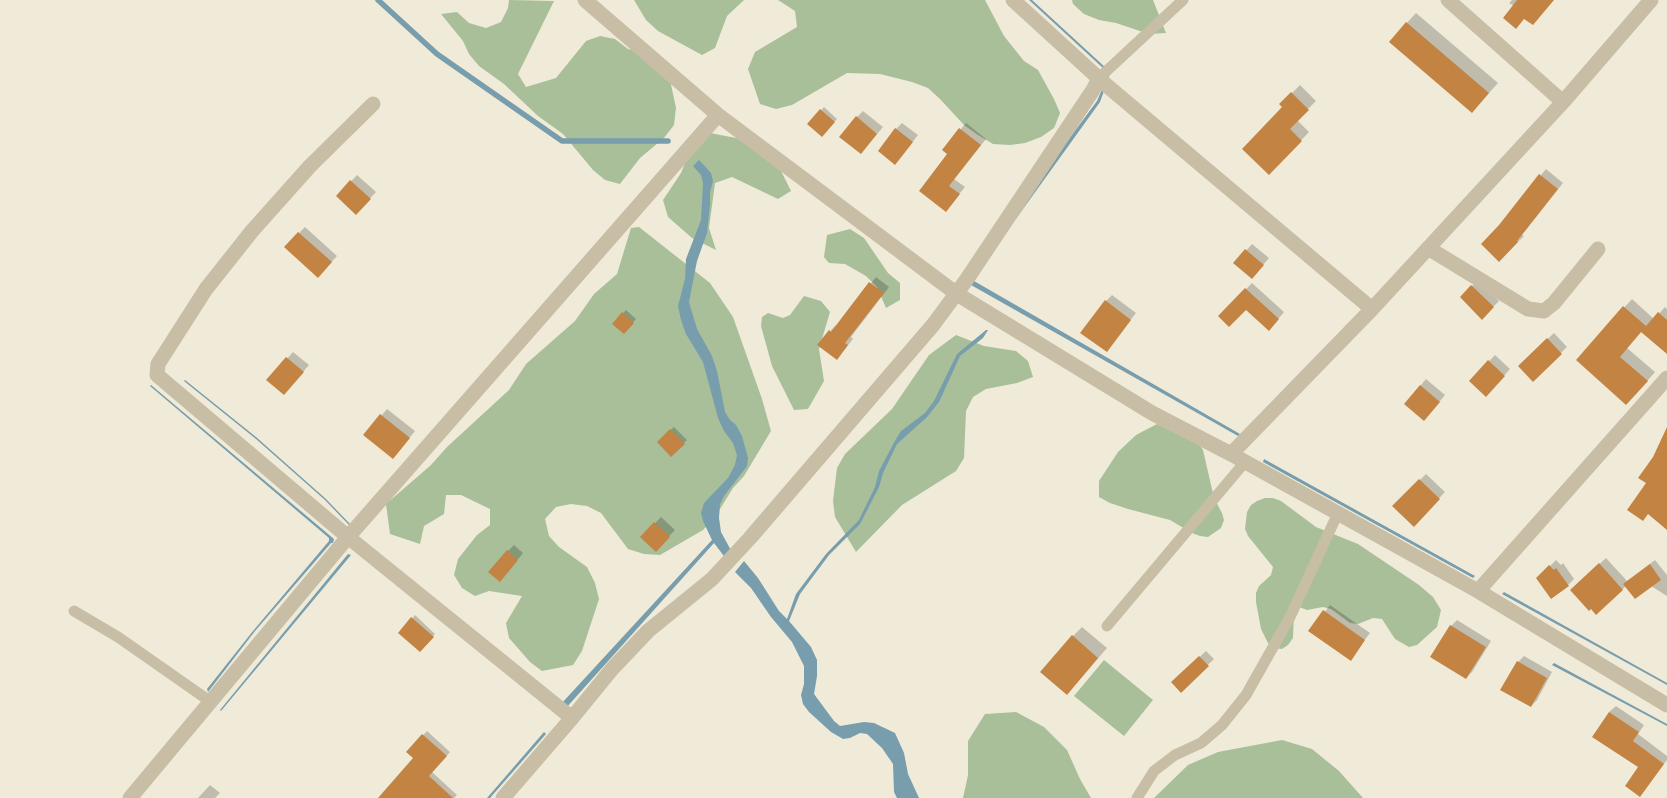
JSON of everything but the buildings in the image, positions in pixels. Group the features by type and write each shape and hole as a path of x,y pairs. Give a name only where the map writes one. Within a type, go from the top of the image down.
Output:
{"street":[{"path":"585,0 718,115 957,294 1152,413 1231,454 1478,591 1667,705"},
{"path":"1013,0 1099,78 1372,309"},
{"path":"1448,0 1563,102"},
{"path":"1231,454 1372,309 1563,102 1651,0"},
{"path":"503,798 612,669 648,631 712,579 750,538 933,325 957,294 1093,90 1099,78"},
{"path":"373,104 310,166 252,231 206,289 158,364 157,375 348,537 572,718"},
{"path":"130,798 348,537 718,115"},
{"path":"1428,248 1528,309 1544,311 1554,304 1598,249"},
{"path":"1478,591 1667,378"}],"lane":[{"path":"1099,78 1182,0"},
{"path":"1107,626 1245,462"},
{"path":"1137,798 1154,771 1175,754 1201,743 1222,725 1246,695 1290,617 1338,513"},
{"path":"74,611 118,637 211,702"}],"green space":[{"path":"509,0 554,1 518,74 526,87 556,78 586,41 600,36 615,39 628,49 645,53 669,75 676,108 674,125 664,138 640,158 620,184 605,180 593,170 563,134 538,116 504,84 479,66 469,54 463,41 441,14 457,12 469,23 486,28 501,22 508,8"},
{"path":"634,0 744,0 727,16 715,48 702,55 658,31 646,20"},
{"path":"778,0 985,0 1004,36 1024,61 1038,70 1054,99 1060,113 1054,128 1041,137 1025,143 1010,145 993,144 964,125 928,88 880,74 847,73 792,105 776,109 760,104 748,69 755,52 797,27 795,11"},
{"path":"1072,0 1153,0 1166,33 1149,34 1116,23 1099,20 1084,14 1073,4"},
{"path":"705,132 736,138 765,151 777,163 791,191 778,199 732,177 715,183 709,228 716,250 692,238 668,217 663,200 681,173 693,143"},
{"path":"639,227 710,283 733,317 762,399 771,431 744,476 733,488 715,517 703,530 660,555 644,554 628,549 601,513 587,506 571,504 556,507 545,519 549,536 559,547 587,567 595,583 599,599 582,651 573,665 542,671 530,662 509,638 506,623 522,596 489,591 475,596 462,588 454,575 458,559 477,535 490,525 490,509 461,495 446,495 444,514 424,526 420,544 390,534 386,504 431,465 447,447 509,390 526,364 575,321 594,294 617,274 631,228"},
{"path":"850,229 864,238 888,273 900,283 900,300 886,308 877,287 866,276 845,264 829,263 824,257 827,235"},
{"path":"804,296 821,301 830,312 819,349 824,381 808,409 794,410 772,366 761,326 762,317 768,313 783,318 790,315"},
{"path":"956,335 984,346 1016,351 1028,361 1033,377 1017,383 986,389 973,397 966,411 964,458 956,471 902,505 856,552 835,517 833,501 837,468 845,454 892,409 929,355"},
{"path":"1157,424 1199,444 1203,450 1214,498 1224,520 1221,528 1208,537 1192,533 1170,520 1128,509 1099,497 1099,481 1118,452 1136,435"},
{"path":"1265,498 1281,501 1316,527 1358,544 1419,585 1433,597 1441,610 1437,627 1417,645 1409,647 1395,639 1382,619 1373,618 1358,624 1350,623 1331,609 1323,607 1307,610 1299,607 1294,613 1293,638 1282,649 1274,648 1268,643 1261,629 1256,602 1256,593 1259,586 1271,575 1273,567 1248,536 1245,529 1247,512 1251,505"},
{"path":"1104,660 1153,700 1124,736 1074,696"},
{"path":"1016,712 1044,727 1067,750 1091,798 963,798 968,775 968,741 985,714"},
{"path":"1282,740 1312,749 1339,771 1363,798 1154,798 1188,765 1218,752"}],"water":[{"path":"1029,0 1032,0 1106,68 1109,77 1100,102 974,277 974,281 1240,434 1238,436 971,285 971,275 1097,101 1107,78 1104,69"},
{"path":"699,160 711,173 713,181 710,192 707,233 697,261 689,302 697,329 712,356 717,371 725,412 742,436 748,458 747,466 720,504 721,532 733,554 727,560 714,543 566,708 561,704 712,540 701,513 704,503 728,478 735,465 737,455 733,443 724,431 718,418 703,362 686,334 678,306 685,279 686,259 701,220 703,183 701,175 693,166"},
{"path":"988,330 983,338 960,356 939,402 927,417 897,444 883,473 879,487 860,524 829,555 800,594 789,621 811,647 817,660 814,694 834,721 840,726 864,722 874,723 895,733 904,753 908,774 919,798 897,798 894,792 893,764 882,748 867,734 860,733 843,739 831,732 803,704 801,695 804,684 804,666 792,642 771,617 751,588 735,572 744,561 758,578 779,611 787,619 796,594 826,554 859,520 875,487 879,471 901,431 925,413 934,401 957,354"},
{"path":"185,380 256,437 326,499 350,524 256,439"},
{"path":"151,385 334,539 333,543 255,631 208,692 207,689 329,541 329,538"},
{"path":"1264,459 1475,576 1473,578 1263,462"},
{"path":"348,554 351,555 221,711 220,710"},
{"path":"1504,592 1667,683 1667,685 1502,594"},
{"path":"1554,663 1667,724 1667,726 1552,665"},
{"path":"544,732 546,734 490,798 487,798"}],"waterway":[{"path":"378,0 437,54 562,141 668,141"}]}
